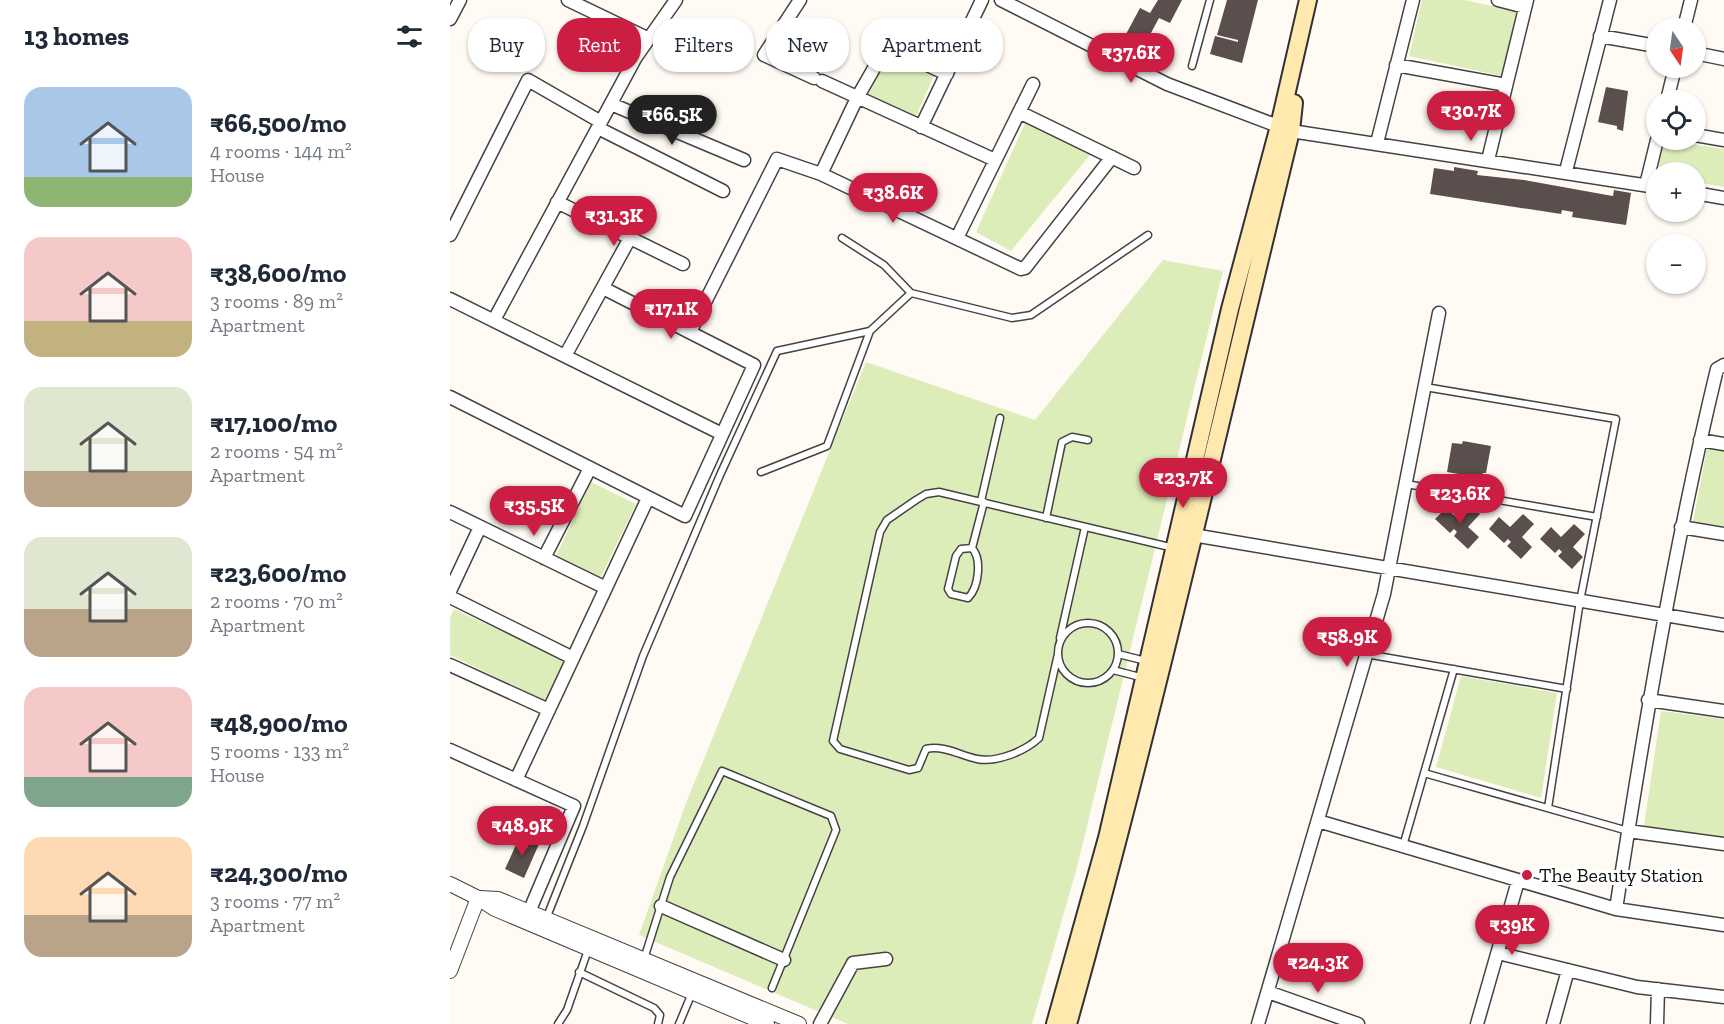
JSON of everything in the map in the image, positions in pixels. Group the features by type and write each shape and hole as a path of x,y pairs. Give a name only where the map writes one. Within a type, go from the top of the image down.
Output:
{"main road":[{"path":"1285,129 1308,0"},
{"path":"1068,1024 1109,878 1185,543 1230,309 1285,129 1319,0"},
{"path":"1055,1024 1153,680"}],"street":[{"path":"450,19 460,0"},
{"path":"568,0 649,39"},
{"path":"494,320 599,125 649,39 676,0"},
{"path":"800,0 764,56 995,160"},
{"path":"921,127 982,0"},
{"path":"1000,0 1167,84 1285,129 1646,185"},
{"path":"1377,143 1413,0"},
{"path":"1488,160 1526,3 1498,0"},
{"path":"1566,171 1610,0"},
{"path":"1686,18 1691,0"},
{"path":"1600,36 1646,44"},
{"path":"821,174 857,98 883,51 887,48 947,74"},
{"path":"1706,55 1724,59"},
{"path":"1396,65 1506,85"},
{"path":"450,235 528,80 599,125 723,191"},
{"path":"957,238 1033,84"},
{"path":"611,104 744,160"},
{"path":"1019,112 1134,168"},
{"path":"1706,137 1724,140"},
{"path":"690,332 775,161 781,159 821,174 1018,269 1023,269 1112,157"},
{"path":"1706,195 1724,198"},
{"path":"557,202 683,264"},
{"path":"565,356 630,238"},
{"path":"450,397 685,516 754,365 603,288"},
{"path":"450,299 722,434"},
{"path":"1258,1024 1389,569 1439,313"},
{"path":"1616,909 1648,700 1667,615 1681,527 1717,369 1724,365"},
{"path":"1700,441 1724,444"},
{"path":"544,558 590,468"},
{"path":"516,780 648,498"},
{"path":"450,512 606,588"},
{"path":"450,591 480,527"},
{"path":"1681,527 1724,534"},
{"path":"1185,543 1389,569 1724,625"},
{"path":"450,597 573,658"},
{"path":"450,665 549,710"},
{"path":"1648,700 1724,711"},
{"path":"450,750 574,806 529,912"},
{"path":"1318,821 1616,909 1724,925"},
{"path":"1628,831 1724,844"},
{"path":"1477,1024 1518,881"},
{"path":"450,884 495,909 644,959 768,1024"},
{"path":"478,898 498,899 546,919 591,943 695,987"},
{"path":"450,971 478,898"},
{"path":"661,906 784,960"},
{"path":"1498,953 1658,989 1724,997"},
{"path":"820,1024 853,963 885,959"},
{"path":"1553,1024 1568,970"},
{"path":"1657,1024 1658,989"},
{"path":"1268,992 1344,1022 1358,1024"},
{"path":"750,1015 799,1024"}],"lane":[{"path":"1192,66 1210,0"},
{"path":"842,238 884,265 911,293 1012,318 1031,315 1148,235"},
{"path":"761,472 827,446 870,330 911,293"},
{"path":"546,919 583,826 643,656 720,475 777,351 870,330"},
{"path":"1425,387 1617,420 1581,601 1548,808"},
{"path":"972,548 1000,418"},
{"path":"1046,518 1062,442 1072,437 1088,440"},
{"path":"1406,484 1597,517"},
{"path":"1085,527 1039,738 1030,747 1007,755 980,760 937,747 926,749 918,768 909,770 840,748 833,741 880,532 887,520 927,494 939,492 1085,527 1185,543"},
{"path":"972,548 978,554 979,562 972,594 968,598 951,594 948,589 956,556 962,549 972,548"},
{"path":"1058,654 1066,674 1084,683 1103,680 1113,670 1118,654 1114,638 1108,630 1091,622 1071,627 1059,644"},
{"path":"1118,654 1157,664"},
{"path":"1366,654 1567,689"},
{"path":"1403,846 1454,669"},
{"path":"1113,670 1153,680"},
{"path":"644,959 670,877 722,771 831,816 836,830 772,988"},
{"path":"1424,773 1628,831"},
{"path":"558,1024 567,1010 591,943"},
{"path":"579,972 654,1008 660,1015 658,1024"},
{"path":"679,1024 695,987"}],"green space":[{"path":"1422,0 1464,0 1516,11 1502,76 1409,56"},
{"path":"879,72 925,72 934,76 916,116 869,94"},
{"path":"1025,123 1090,155 1011,251 976,232"},
{"path":"1706,146 1724,149 1724,187 1706,184 1706,162 1660,162 1662,150 1706,150"},
{"path":"1163,260 1223,271 1076,871 1032,1024 848,1024 639,935 686,803 866,362 1035,420"},
{"path":"1707,448 1724,451 1724,526 1693,522"},
{"path":"591,482 636,504 601,577 556,556"},
{"path":"454,609 564,661 545,701 450,655 450,618"},
{"path":"1461,676 1557,693 1541,798 1436,767"},
{"path":"1661,711 1724,719 1724,837 1644,826"}],"building":[{"path":"1158,0 1182,0 1170,23 1159,18 1144,46 1125,36 1140,8 1150,13"},
{"path":"1227,0 1258,0 1242,63 1210,54 1215,36 1238,42 1238,40 1217,35"},
{"path":"1606,87 1628,91 1623,131 1617,129 1617,126 1598,122"},
{"path":"1454,167 1478,171 1477,175 1524,180 1613,196 1614,190 1631,193 1626,225 1572,217 1573,212 1562,210 1561,214 1430,194 1434,168 1454,171"},
{"path":"1463,441 1491,446 1486,473 1483,473 1482,478 1447,472 1452,443 1462,444"},
{"path":"1469,504 1480,514 1468,527 1479,537 1468,549 1454,536 1457,532 1454,529 1450,533 1435,519 1446,508 1457,518"},
{"path":"1523,514 1534,524 1522,537 1532,547 1521,559 1507,546 1511,542 1508,539 1504,543 1489,529 1499,517 1510,527"},
{"path":"1574,524 1585,534 1573,547 1583,557 1572,569 1558,556 1562,552 1559,549 1555,553 1540,539 1551,527 1561,537"},
{"path":"520,836 539,844 524,878 505,869"}],"place":[{"name":"The Beauty Station","path":"1527,875"}]}
